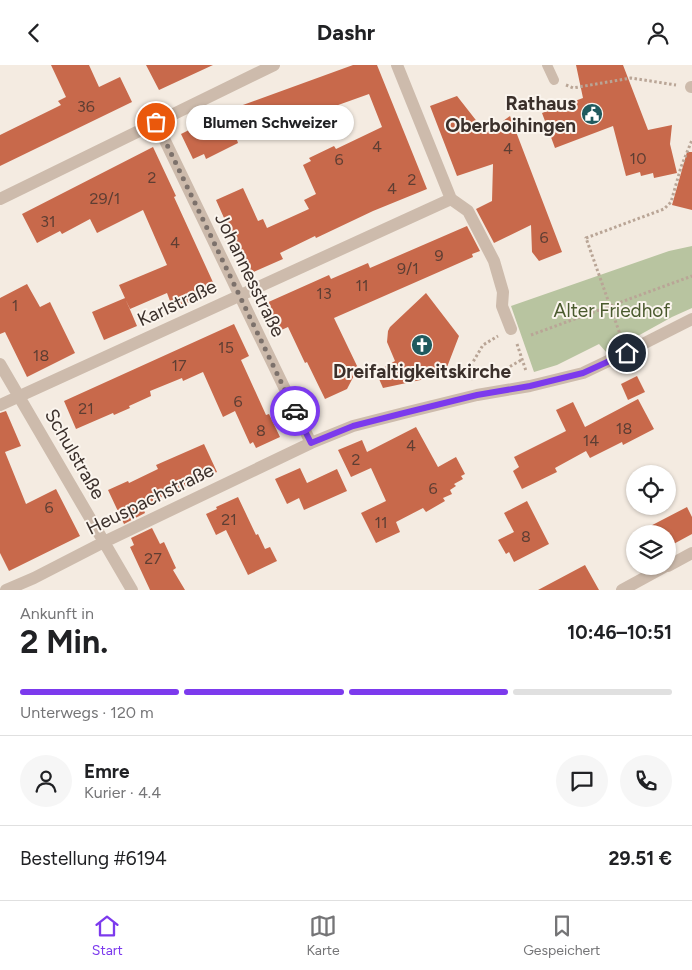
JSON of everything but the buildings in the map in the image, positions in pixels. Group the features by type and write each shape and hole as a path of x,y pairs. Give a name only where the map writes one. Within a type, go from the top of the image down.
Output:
{"street":[{"path":"0,199 274,65"},
{"path":"397,65 451,199 468,211 494,261 503,292 502,306 511,329"},
{"name":"Johannesstraße","path":"156,122 311,443"},
{"name":"Karlstraße","path":"0,405 451,199"},
{"name":"Heuspachstraße","path":"6,590 311,443 353,426 477,395 530,386 583,373 627,353 692,319"},
{"name":"Schulstraße","path":"0,364 132,590"},
{"path":"676,561 692,553"},
{"path":"622,590 650,575"}],"lane":[{"path":"547,65 554,80"}],"path":[{"path":"554,80 573,88 631,78 692,87"},
{"path":"627,353 586,238 664,209 671,202 681,167 692,140"},
{"path":"531,335 692,276"},
{"path":"470,367 483,345 511,329"}],"green space":[{"name":"Alter Friedhof","path":"692,246 692,308 607,353 599,344 557,365 534,372 511,306 669,251"}],"way so far":[{"path":"156,122 295,411"}],"place":[{"name":"Rathaus Oberboihingen","path":"592,114"},
{"name":"Blumen Schweizer","path":"156,122"},
{"name":"Dreifaltigkeitskirche","path":"422,345"}],"route":[{"path":"295,411 311,443 353,426 477,395 530,386 583,373 627,353"}]}
